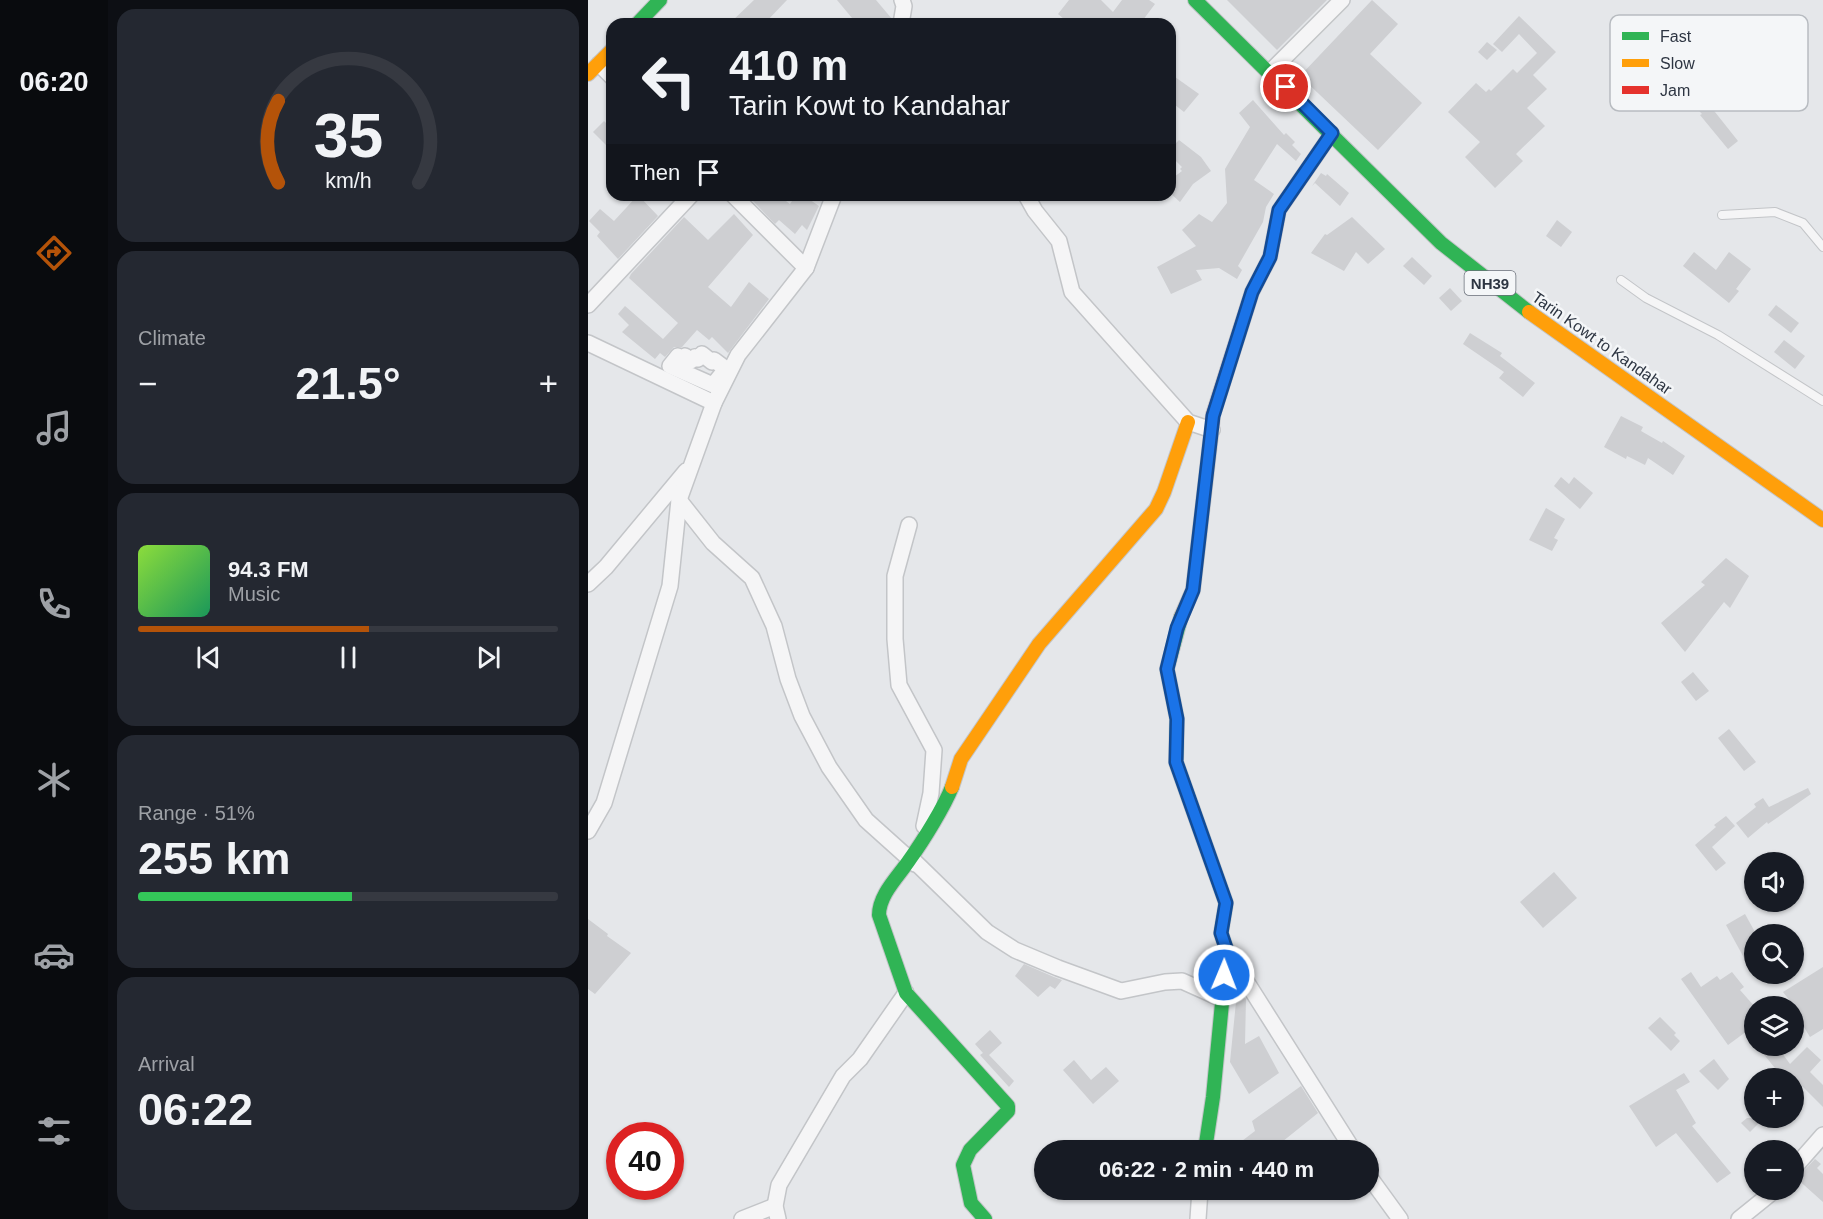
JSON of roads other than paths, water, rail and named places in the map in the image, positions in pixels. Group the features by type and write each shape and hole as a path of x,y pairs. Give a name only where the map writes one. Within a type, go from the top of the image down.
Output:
{"street":[{"path":"643,18 660,0"},
{"path":"902,0 904,6 902,18"},
{"name":"Tarin Kowt to Kandahar","path":"1195,0 1441,243 1504,294 1823,520"},
{"path":"1270,72 1342,0"},
{"path":"593,69 606,56"},
{"path":"1332,133 1279,210 1270,257 1252,292 1213,416 1193,590 1177,628 1167,669 1177,719 1176,762 1226,903 1221,933 1227,951 1347,1140"},
{"path":"588,304 685,201"},
{"path":"739,201 806,268"},
{"path":"588,831 604,803 669,586 679,500 714,403 738,355 806,268 832,201"},
{"path":"1029,201 1059,241 1072,292 1188,422 1212,430"},
{"path":"588,343 714,403"},
{"path":"985,1219 971,1203 963,1165 970,1150 1008,1111 1008,1106 906,993 879,915 879,907 951,790 961,759 1039,644 1156,509 1188,422"},
{"path":"588,584 606,567 692,464"},
{"path":"679,500 713,543 752,578 774,626 788,679 802,716 829,767 866,820 915,865 931,794 934,750 899,685 895,639 895,576 909,525"},
{"path":"911,858 987,932 1015,950 1121,991 1182,981 1222,999"},
{"path":"1207,1140 1213,1097 1227,951"},
{"path":"742,1219 776,1213 779,1185 843,1076 860,1059 906,993"},
{"path":"1804,1157 1823,1135"},
{"path":"1379,1190 1400,1219"},
{"path":"1739,1219 1762,1200"},
{"path":"1198,1213 1212,1219"}],"lane":[{"path":"1722,215 1775,212 1803,223 1823,247"},
{"path":"1621,280 1646,298 1718,335 1823,401"}]}
